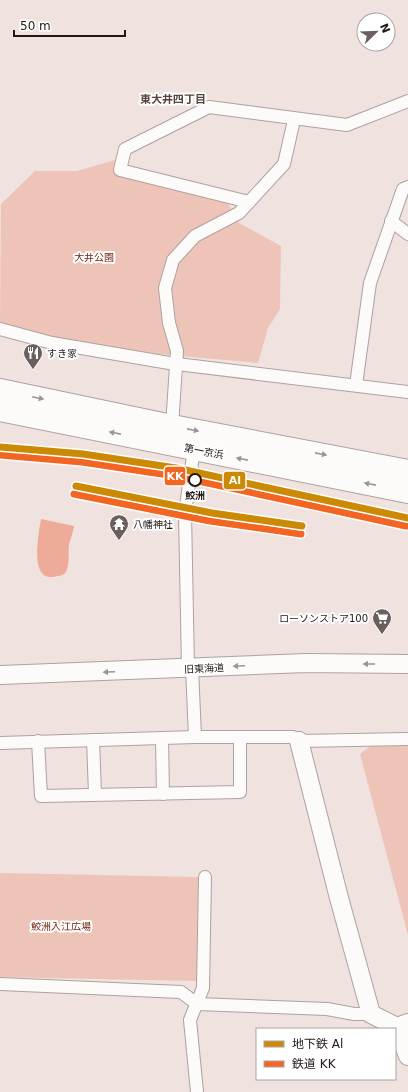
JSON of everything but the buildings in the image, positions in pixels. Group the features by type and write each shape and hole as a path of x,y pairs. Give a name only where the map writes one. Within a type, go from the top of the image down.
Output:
{"highway":[{"name":"第一京浜","path":"0,390 172,426 408,471"},
{"name":"第一京浜","path":"0,410 408,492"}],"street":[{"path":"249,202 120,170 125,149 209,107 294,120 346,125 408,101"},
{"path":"172,426 177,351 169,322 165,288 173,260 195,236 239,213 284,164 294,120"},
{"path":"356,385 370,283 403,189 408,187"},
{"path":"391,221 408,234"},
{"path":"0,329 52,343 176,364 408,392"},
{"path":"194,449 185,513 190,668 195,737"},
{"name":"旧東海道","path":"0,675 310,663 408,664"},
{"path":"0,743 195,737 293,737 299,741 408,739"},
{"path":"162,738 163,794"},
{"path":"38,741 41,796 240,792 240,738"},
{"path":"92,740 95,794"},
{"path":"299,741 338,898 371,1014"},
{"path":"197,1092 190,1020 203,988 205,877"},
{"path":"0,984 181,992 197,1004 327,1009 354,1014 371,1014 403,1025 408,1056"}],"green space":[{"name":"大井公園","path":"115,160 114,173 226,200 239,223 281,246 280,309 268,328 258,363 159,354 52,339 0,324 1,204 35,171 77,171"},
{"path":"372,745 408,745 408,935 360,754"},
{"name":"鮫洲入江広場","path":"0,873 198,877 197,981 0,977"}],"shaded area":[{"path":"41,519 74,526 69,544 67,569 62,575 53,577 46,576 41,571 38,563 37,554"}],"metro line":[{"name":"Al","path":"0,447 83,454 176,468 408,518"},
{"name":"Al","path":"76,486 212,513 302,526"}],"rail line":[{"name":"KK","path":"0,455 82,462 175,476 406,526"},
{"name":"KK","path":"74,494 210,521 301,534"}],"place":[{"name":"すき家","path":"33,370"},
{"name":"鮫洲","path":"195,480"},
{"name":"八幡神社","path":"119,541"},
{"name":"ローソンストア100","path":"382,635"}],"district":[{"name":"東大井四丁目","path":"173,99"}]}
